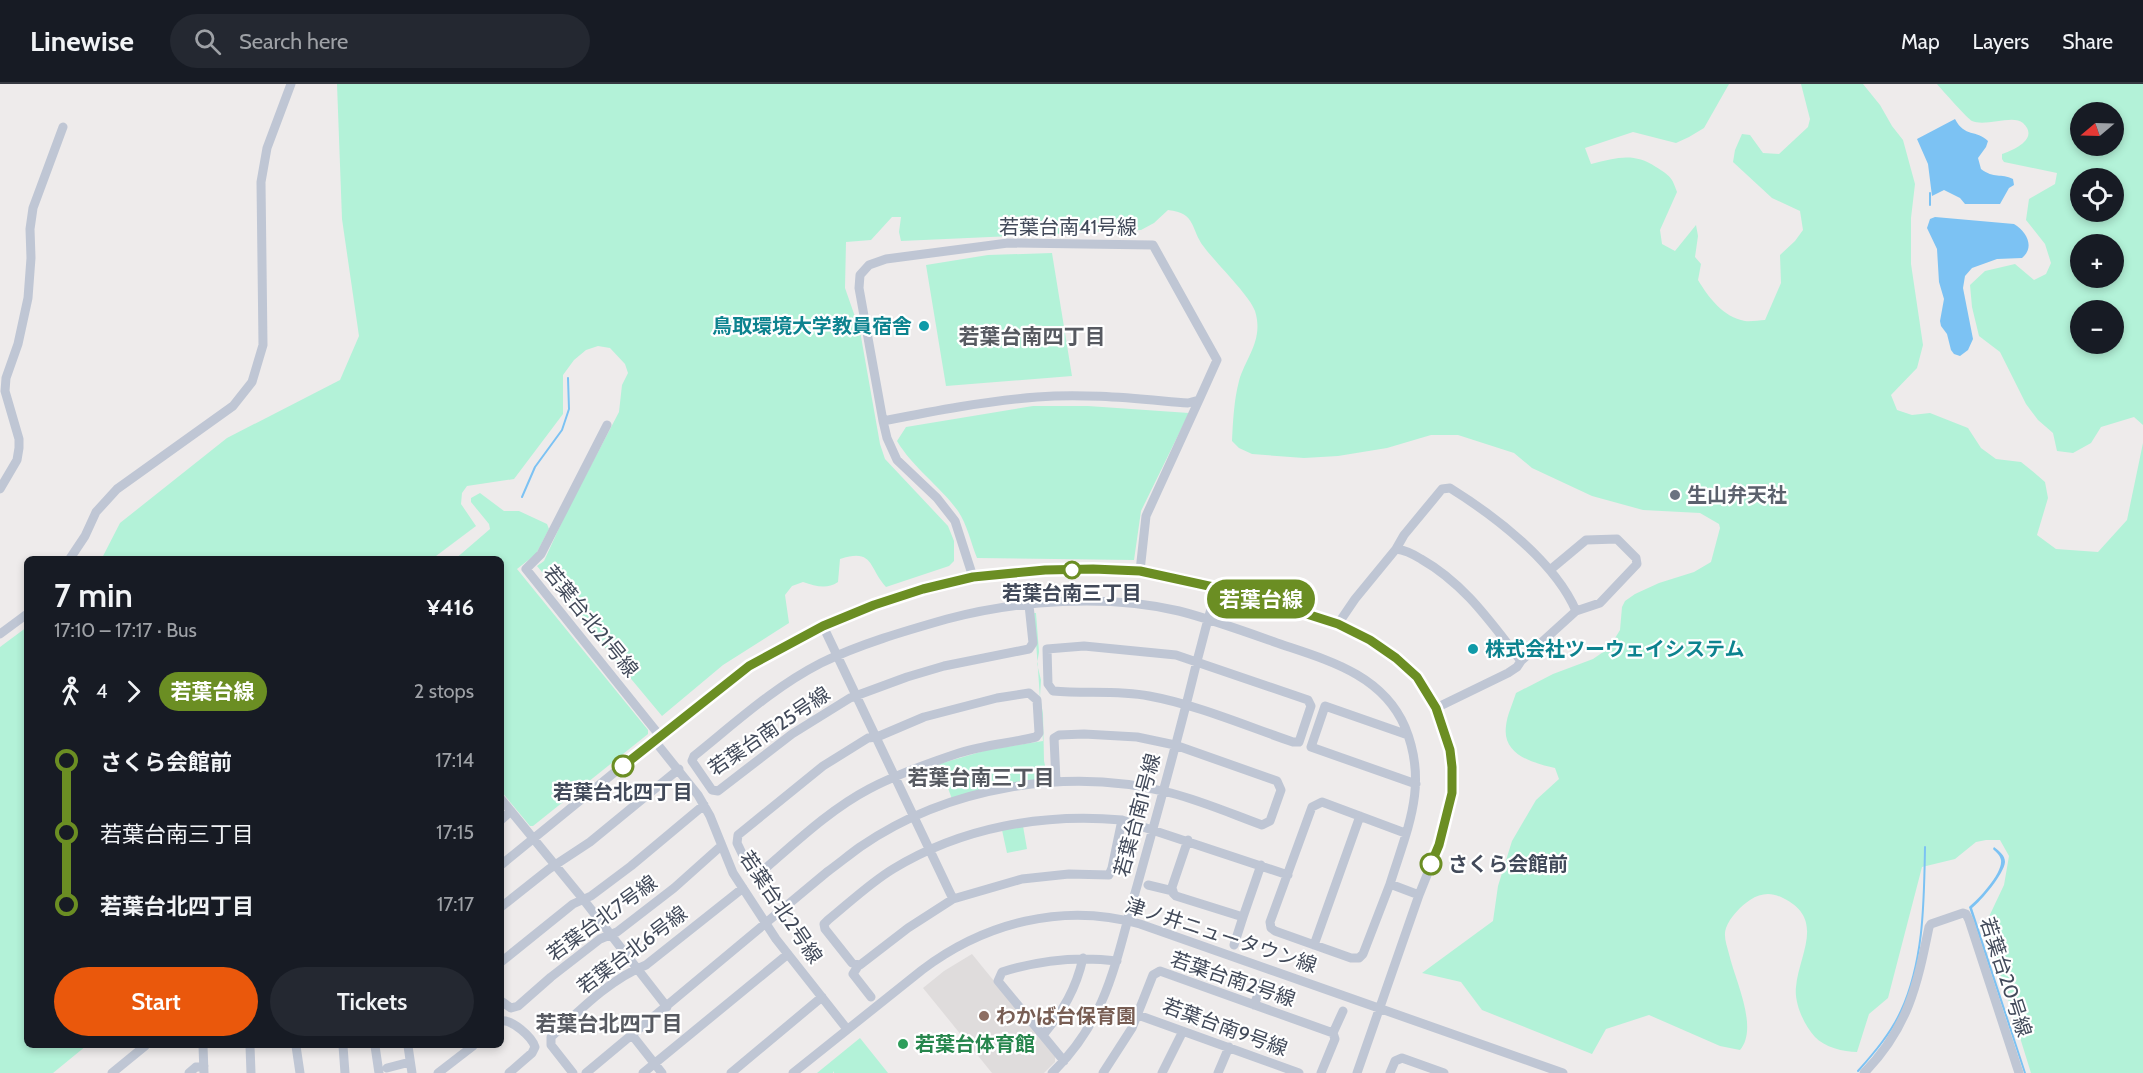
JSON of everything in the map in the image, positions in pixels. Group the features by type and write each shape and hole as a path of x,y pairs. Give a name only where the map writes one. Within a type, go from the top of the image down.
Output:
{"street":[{"path":"72,556 85,536 96,512 117,489 233,406 252,382 263,345 261,182 267,148 291,84"},
{"path":"0,489 17,460 19,448 19,439 5,391 6,378 18,344 28,298 31,258 30,229 33,208 63,128"},
{"name":"若葉台南41号線","path":"973,577 955,521 937,498 897,460 886,438 859,288 860,275 869,265 886,259 1008,243 1153,245 1217,360 1199,400"},
{"path":"884,421 941,409 1038,397 1109,396 1188,403 1199,400"},
{"path":"1140,571 1146,516 1199,400"},
{"name":"若葉台北21号線","path":"607,425 541,554 526,569 657,738"},
{"path":"1338,624 1354,599 1396,549 1404,535 1442,489 1450,488 1495,518 1550,570 1571,599 1576,611"},
{"path":"1436,708 1517,667 1576,611 1600,603 1637,564 1636,558 1617,539 1586,540 1550,570"},
{"path":"1396,549 1404,550 1430,564 1459,586 1487,616 1521,661"},
{"path":"504,863 749,666 823,626 874,605 913,592 973,577 1045,570 1140,571 1218,587 1338,624 1370,640 1396,658 1417,677 1436,708 1450,750 1452,793 1439,845 1378,1008 1357,1073"},
{"name":"若葉台南1号線","path":"1052,1073 1091,1025 1100,1009 1117,961 1207,619 1218,587"},
{"name":"若葉台南25号線","path":"1029,605 1033,643 1029,649 944,666 907,677 843,702 808,723 718,791 712,790 692,761 694,756 797,677 838,656 949,618 1029,605 1090,602 1135,604 1207,619 1333,662 1359,675 1383,694 1400,717 1408,735 1416,768 1414,807 1390,884 1363,954 1359,958 1351,958 1314,945"},
{"path":"0,634 24,616"},
{"path":"823,626 953,899"},
{"path":"1084,646 1176,655 1308,700 1311,706 1299,742 1293,742 1185,703 1146,695 1053,691 1048,684 1047,651 1053,648 1084,646"},
{"path":"1029,693 1037,700 1039,733 1036,737 960,752 895,776 869,789 837,810 760,873 751,872 736,840 739,834 823,766 868,738 877,737 924,717 997,698 1029,693"},
{"path":"1408,735 1325,706 1311,747 1416,784"},
{"path":"586,1073 861,846 914,817 998,789 1056,781 1109,783 1163,791 1262,825 1270,821 1281,790 1277,782 1175,745 1137,737 1084,734 1054,738 1056,781"},
{"name":"若葉台北2号線","path":"657,738 704,805 733,873 766,924 847,1029"},
{"path":"504,905 555,865 590,842 679,769"},
{"path":"1360,816 1314,945 1271,928 1270,922 1311,807 1322,802 1360,816 1406,833"},
{"path":"504,803 583,899 667,1007"},
{"name":"若葉台北7号線","path":"504,960 573,904 591,897 704,805"},
{"path":"504,817 511,811"},
{"path":"858,966 852,963 839,948 824,924 892,870 930,850 981,831 1020,822 1094,817 1122,820 1288,875"},
{"path":"871,997 853,974 858,966 908,928 953,899 1022,879 1069,874 1108,875 1112,868 1122,820"},
{"path":"1173,891 1188,840"},
{"name":"若葉台北7号線","path":"504,1003 511,1008 518,1006 551,977 610,934 617,932 664,895 721,846"},
{"path":"1234,945 1261,865"},
{"path":"1390,884 1419,895"},
{"path":"1148,885 1173,891 1176,896 1243,917"},
{"name":"若葉台北6号線","path":"573,1073 551,1046 551,1036 594,999 646,965 743,888"},
{"name":"若葉台20号線","path":"1864,1073 1878,1059 1896,1033 1910,1004 1919,977 1929,927 1931,924 1963,913 1969,920 2019,1073"},
{"name":"津ノ井ニュータウン線","path":"793,1073 938,958 977,936 1003,926 1079,915 1128,921 1378,1008 1541,1069 1563,1073"},
{"path":"644,1073 788,954"},
{"path":"1043,1035 1058,1017 1070,997 1079,978 1083,958"},
{"path":"1064,1060 998,981 1002,972 1033,962 1083,958 1117,961"},
{"name":"若葉台南2号線","path":"1103,1073 1120,1050 1138,1015 1153,975 1160,971 1333,1033"},
{"path":"1254,1005 1263,982"},
{"path":"731,1073 822,997"},
{"path":"1321,1073 1335,1039 1333,1033 1343,1011"},
{"name":"若葉台南9号線","path":"1138,1015 1229,1047 1273,1069 1299,1073"},
{"path":"504,1021 509,1022 532,1041 535,1047 532,1053 509,1073"},
{"path":"1162,1073 1183,1031"},
{"path":"632,1035 662,1073"},
{"path":"1218,1073 1229,1047"},
{"path":"111,1073 142,1048"},
{"path":"189,1073 196,1067 204,1069 203,1048"},
{"path":"250,1048 252,1073"},
{"path":"296,1048 300,1073"},
{"path":"343,1048 345,1073"},
{"path":"375,1048 381,1071"},
{"path":"408,1048 412,1073"},
{"path":"438,1073 469,1048"},
{"path":"1390,1073 1395,1061 1402,1058 1443,1073"},
{"path":"366,1073 410,1062"}],"shaded area":[{"name":"わかば台保育園","path":"972,954 1055,1056 1055,1062 1044,1073 992,1073 923,988 944,971"}],"green space":[{"path":"337,84 1729,84 1704,128 1676,143 1633,132 1585,148 1591,164 1617,158 1640,159 1670,177 1677,192 1660,230 1662,244 1675,251 1696,225 1698,236 1695,257 1701,264 1698,280 1712,300 1723,311 1737,319 1765,320 1781,283 1780,255 1803,230 1800,211 1772,198 1733,162 1735,150 1742,134 1750,135 1763,153 1779,154 1808,127 1810,119 1801,84 1863,84 1903,140 1915,184 1911,218 1911,264 1923,345 1917,368 1891,395 1897,410 1912,415 1930,413 1968,428 1981,448 1996,459 2021,462 2045,482 2048,498 2037,535 2056,549 2098,552 2127,520 2143,443 2143,1073 2031,1073 1985,925 2004,885 2009,856 2000,840 1976,842 1955,859 1922,867 1888,998 1869,1014 1857,1052 1840,1050 1824,1044 1807,1026 1798,1007 1796,993 1807,938 1804,916 1796,906 1783,898 1770,894 1747,902 1733,916 1725,931 1726,944 1746,1017 1745,1041 1740,1050 1720,1046 1649,1015 1606,1029 1592,1054 1482,1010 1461,982 1422,973 1493,921 1498,886 1512,841 1536,800 1559,779 1555,768 1521,756 1509,744 1506,726 1516,693 1553,674 1593,659 1609,648 1620,630 1622,607 1625,601 1659,583 1694,572 1711,562 1720,528 1719,524 1700,513 1643,510 1592,496 1532,468 1514,453 1458,435 1431,435 1387,448 1338,456 1304,458 1252,454 1239,448 1232,441 1235,403 1242,372 1256,340 1255,311 1240,288 1204,247 1192,223 1177,212 1168,210 1154,223 1141,230 901,241 899,232 901,217 892,217 871,240 846,242 845,288 860,331 880,444 885,459 948,526 954,541 954,561 949,566 886,587 865,558 851,556 840,559 838,582 825,587 803,582 792,586 785,595 789,623 723,665 662,716 537,566 544,561 566,513 619,412 622,385 628,373 625,364 610,348 598,346 586,350 574,360 563,375 563,414 514,479 467,486 462,493 461,504 476,526 436,556 103,556 120,523 227,438 340,380 359,336 342,219"},
{"path":"1937,84 2143,84 2143,425 2134,417 2101,427 2091,443 2073,453 2057,451 2053,433 2038,420 2026,404 2000,352 1979,336 1972,307 1970,285 1985,271 2015,264 2034,280 2046,274 2051,263 2045,244 2026,220 2029,199 2055,184 2057,173 2004,162 2002,154 2018,147 2027,139 2027,129 2023,123 2013,120 1984,123 1972,121"},
{"path":"1052,253 1072,376 946,386 926,265 988,255"},
{"path":"1033,406 1088,406 1189,413 1141,511 1134,560 977,558 958,511 903,451 897,441 906,427"},
{"path":"480,493 504,511 519,511 547,524 549,529 536,554 517,569 648,730 648,734 533,826 530,826 504,795 504,556 459,556 490,529 489,524 471,502 471,498"},
{"path":"1034,613 1036,613 1039,652 1037,662"},
{"path":"24,629 24,1048 84,1048 53,1073 0,1073 0,647"},
{"path":"1038,667 1041,680 1044,761 1048,779 952,799 939,764 987,750 1043,741"},
{"path":"1023,826 1027,849 1007,853 1002,830"},
{"path":"860,1038 888,1073 834,1073 834,1071 833,1073 817,1073"}],"water":[{"path":"1955,119 1963,129 1984,137 1988,141 1978,158 1981,169 1990,174 2013,179 2014,185 2009,188 2000,204 1965,204 1960,198 1944,190 1932,196 1928,164 1917,139"},
{"path":"1935,217 2014,224 2026,235 2029,245 2022,258 1997,259 1972,268 1965,276 1963,288 1973,339 1968,350 1960,356 1951,350 1947,334 1940,321 1944,299 1939,282 1937,249 1927,228 1930,219"},
{"path":"1994,847 2004,857 2004,867 1992,887 1972,908 2026,1073 2024,1073 1969,907 1984,892 2001,865 2001,860 1993,849"}],"waterway":[{"path":"1930,193 1930,205"},
{"path":"522,497 535,467 562,430 569,409 568,378"},
{"path":"1858,1071 1892,1027 1909,992 1921,930 1925,847"}],"bus line":[{"name":"若葉台線","path":"623,766 749,666 823,626 874,605 923,589 973,577 1045,570 1140,571 1241,593 1338,624 1370,640 1396,658 1417,677 1436,708 1450,750 1452,767 1452,793 1439,845 1431,864"}],"place":[{"name":"鳥取環境大学教員宿舎","path":"924,326"},
{"name":"生山弁天社","path":"1675,495"},
{"name":"若葉台南三丁目","path":"1072,570"},
{"name":"株式会社ツーウェイシステム","path":"1473,649"},
{"name":"若葉台北四丁目","path":"623,766"},
{"name":"さくら会館前","path":"1431,864"},
{"name":"わかば台保育園","path":"984,1016"},
{"name":"若葉台体育館","path":"903,1044"}],"district":[{"name":"若葉台南四丁目","path":"1032,336"},
{"name":"若葉台南三丁目","path":"981,777"},
{"name":"若葉台北四丁目","path":"609,1023"}]}
